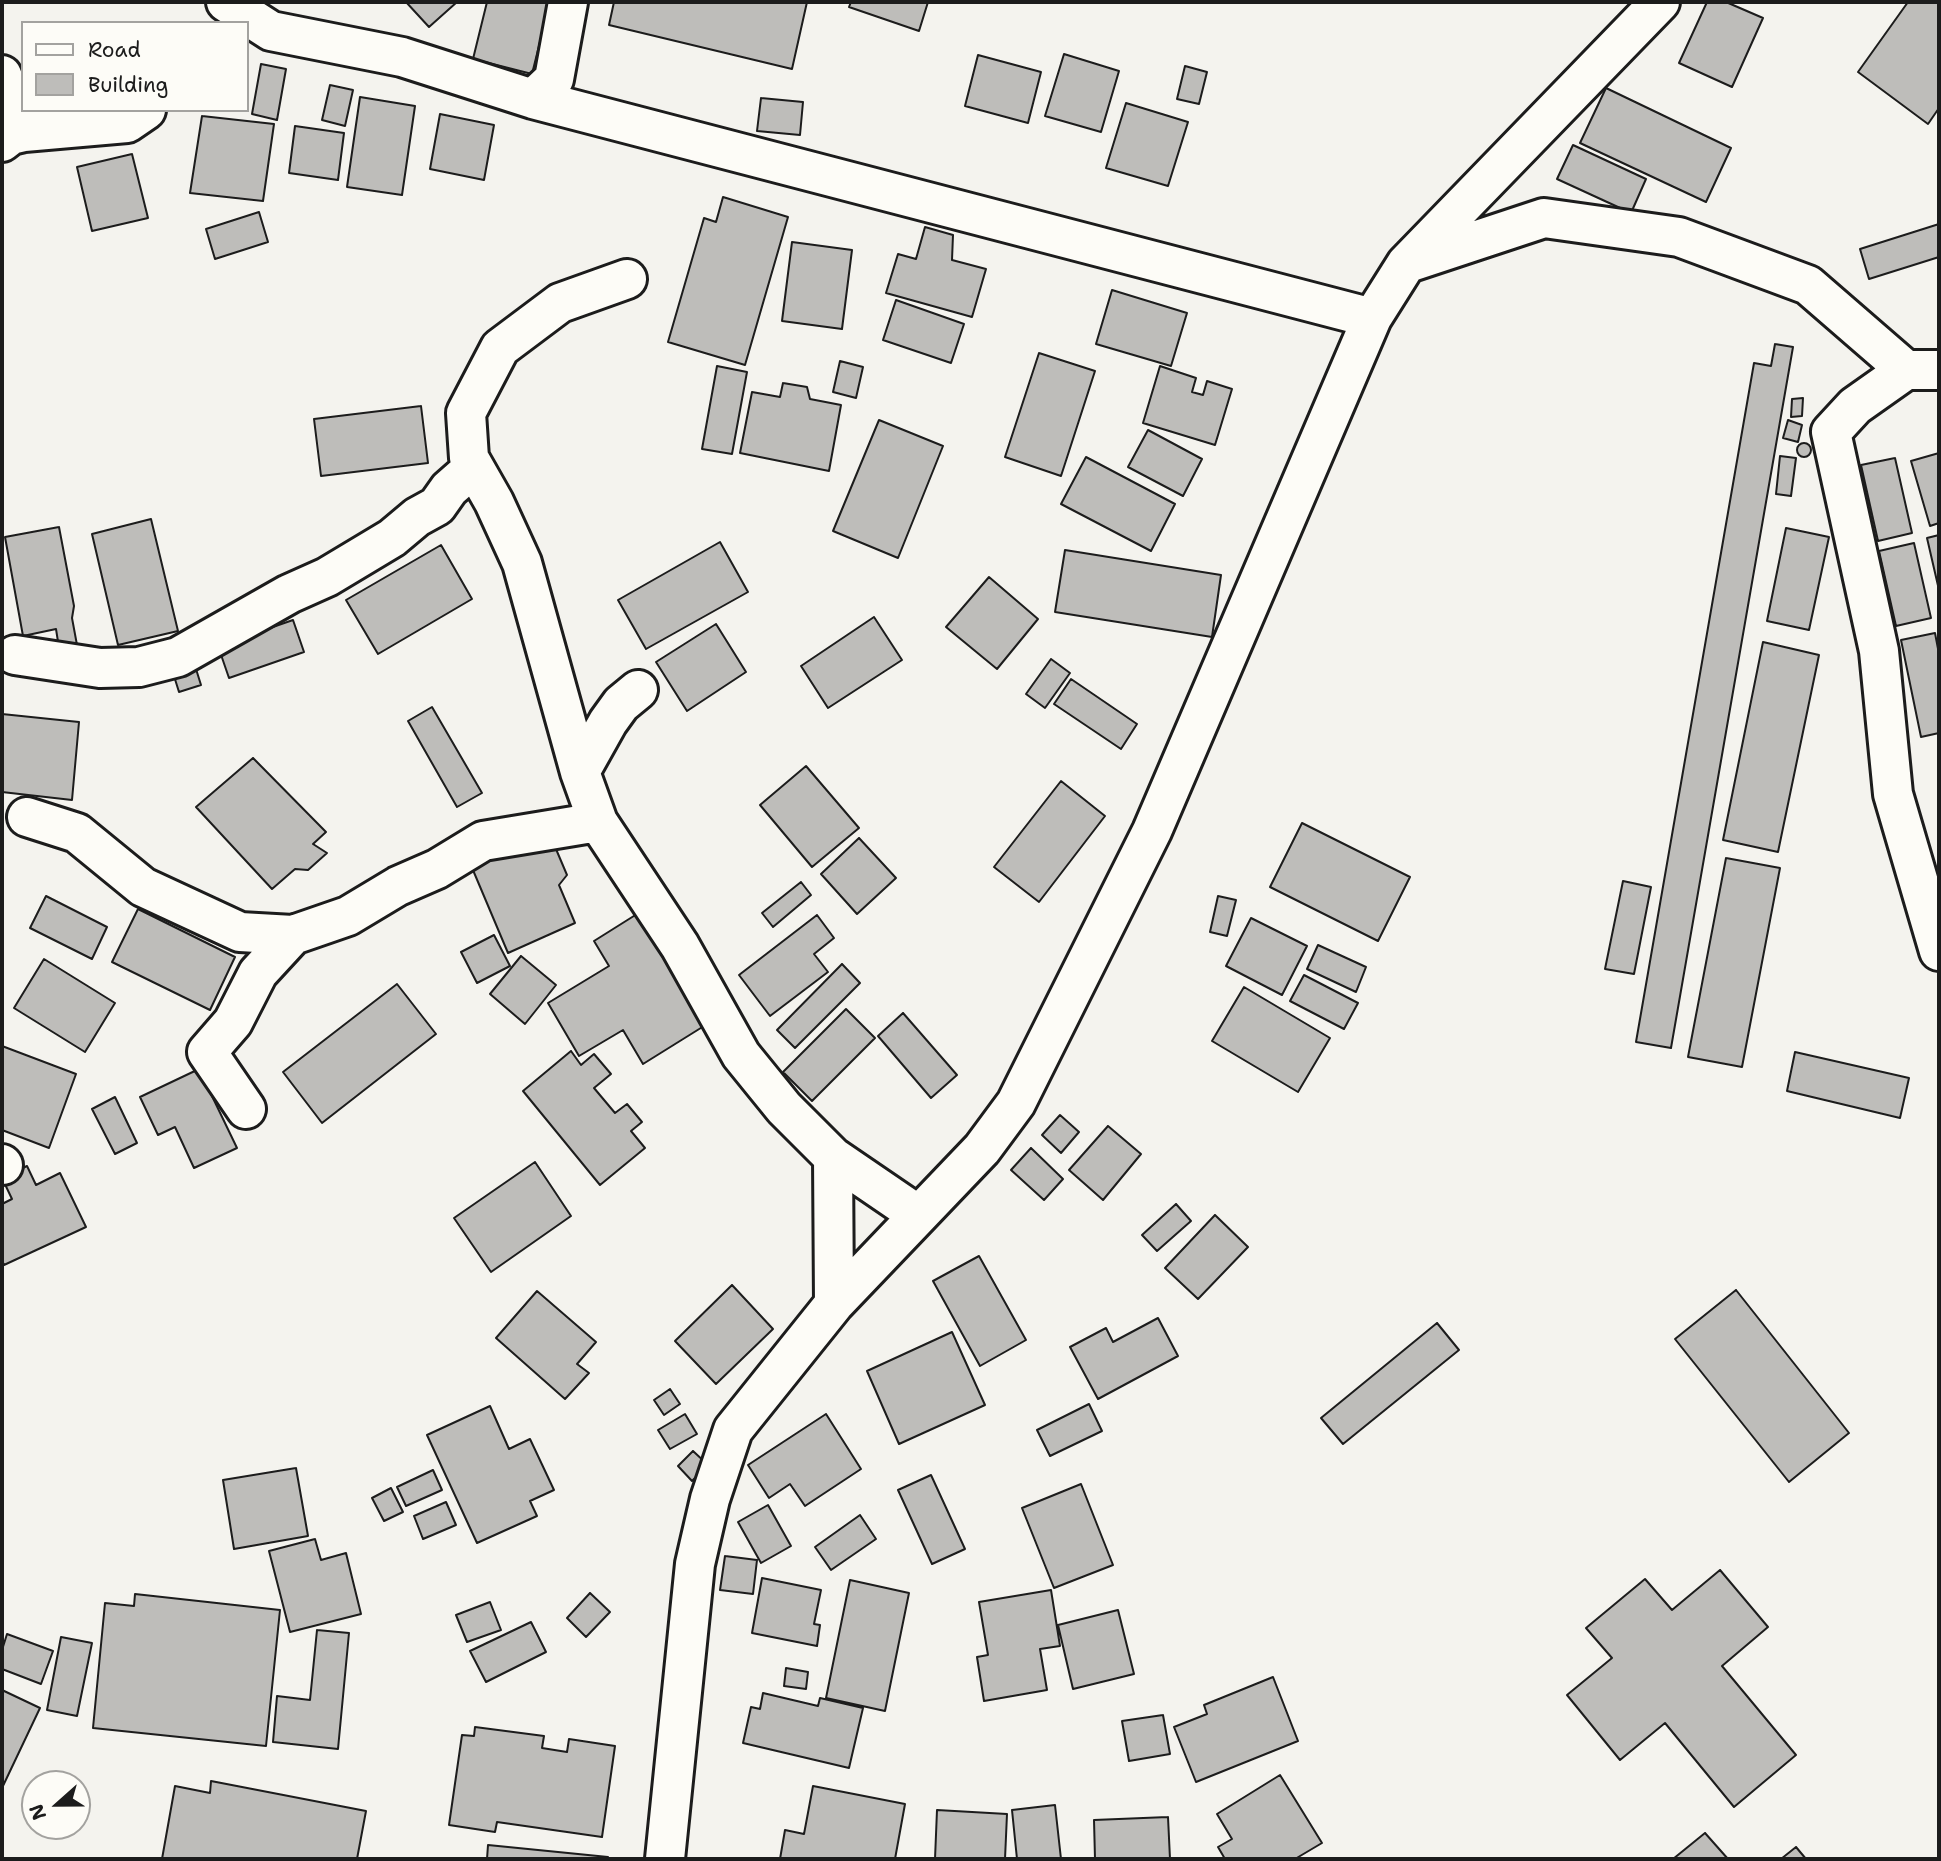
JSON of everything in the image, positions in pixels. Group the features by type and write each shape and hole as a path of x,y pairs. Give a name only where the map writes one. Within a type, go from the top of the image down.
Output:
{"street":[{"path":"226,2 246,21"},
{"path":"533,99 554,79 568,2"},
{"path":"665,1859 695,1564 710,1499 733,1430 834,1304 982,1149 1016,1103 1152,831 1372,318 1406,264 1660,2"},
{"path":"259,33 402,57 533,99 1372,318"},
{"path":"2,75 13,137 127,123 143,112"},
{"path":"1406,264 1544,218 1679,237 1808,285 1922,370 1855,407 1831,432 1879,651 1893,794 1939,951"},
{"path":"627,279 560,303 500,348 466,413 469,458 494,502 522,563 580,772 598,822 680,946 741,1055 784,1108 833,1157 918,1215"},
{"path":"15,655 100,668 139,667 178,657 289,594 327,577 392,538 417,517 437,506 449,489 474,467"},
{"path":"580,772 608,722 621,705 638,690"},
{"path":"27,817 77,833 143,887 240,932 293,935 348,916 398,887 437,869 483,841 598,822"},
{"path":"246,1110 207,1052 233,1022 258,973 293,935"},
{"path":"833,1157 834,1304"}],"building":[{"path":"406,2 457,2 429,27"},
{"path":"487,2 550,2 532,74 473,59"},
{"path":"614,2 807,2 792,69 609,25"},
{"path":"851,2 928,2 919,31 849,7"},
{"path":"1707,2 1726,2 1763,18 1732,87 1679,63"},
{"path":"1908,2 1939,2 1939,108 1928,124 1858,72"},
{"path":"1064,54 1119,71 1101,132 1045,116"},
{"path":"978,55 1041,72 1028,123 965,106"},
{"path":"261,64 286,69 277,120 252,114"},
{"path":"1185,66 1207,72 1199,104 1177,99"},
{"path":"330,85 353,90 345,126 322,120"},
{"path":"1606,88 1731,148 1706,202 1580,143"},
{"path":"360,97 415,106 402,195 347,187"},
{"path":"761,98 803,102 800,135 757,131"},
{"path":"1126,103 1188,122 1168,186 1106,168"},
{"path":"440,114 494,125 484,180 430,169"},
{"path":"202,116 274,124 263,201 190,193"},
{"path":"295,126 344,133 338,180 289,173"},
{"path":"1573,145 1646,179 1631,213 1557,179"},
{"path":"132,154 148,218 92,231 77,167"},
{"path":"723,197 788,217 745,365 668,342 704,218 716,222"},
{"path":"259,212 268,242 215,259 206,229"},
{"path":"1939,224 1939,257 1869,279 1860,249"},
{"path":"925,227 953,235 952,260 986,269 972,317 886,293 898,254 916,259"},
{"path":"792,242 852,250 842,329 782,321"},
{"path":"1112,290 1187,313 1171,366 1096,344"},
{"path":"896,300 964,324 951,363 883,340"},
{"path":"1775,344 1793,347 1671,1048 1636,1042 1754,363 1771,366"},
{"path":"1039,353 1095,371 1061,476 1005,457"},
{"path":"840,361 863,367 856,398 833,392"},
{"path":"717,366 747,372 732,454 702,449"},
{"path":"1160,366 1196,378 1192,392 1203,395 1207,381 1232,389 1215,445 1143,423"},
{"path":"783,383 807,387 810,399 841,405 829,471 740,453 752,392 780,397"},
{"path":"1803,398 1802,416 1791,417 1792,399"},
{"path":"421,406 428,463 321,476 314,419"},
{"path":"879,420 943,446 898,558 833,531"},
{"path":"1788,420 1802,425 1798,442 1783,438"},
{"path":"1148,430 1202,459 1183,496 1128,467"},
{"path":"1804,443 1809,445 1809,455 1804,457 1799,455 1797,450 1799,445"},
{"path":"1939,453 1939,523 1930,526 1911,461"},
{"path":"1780,456 1796,458 1791,496 1776,494"},
{"path":"1086,457 1175,504 1151,551 1061,504"},
{"path":"1895,458 1912,533 1878,541 1861,465"},
{"path":"151,519 178,631 118,645 92,534"},
{"path":"59,527 74,606 72,618 77,645 59,648 56,629 23,636 5,537"},
{"path":"1786,528 1829,537 1809,630 1767,621"},
{"path":"1939,535 1939,590 1927,538"},
{"path":"720,542 748,592 646,649 618,600"},
{"path":"1914,543 1931,618 1896,626 1879,551"},
{"path":"441,545 472,599 378,654 346,600"},
{"path":"1065,550 1221,575 1212,637 1055,612"},
{"path":"989,577 1038,619 997,669 946,627"},
{"path":"874,617 902,660 828,708 801,666"},
{"path":"293,620 304,652 229,678 218,646"},
{"path":"716,624 746,672 687,711 656,662"},
{"path":"1935,633 1939,654 1939,733 1921,737 1901,640"},
{"path":"1763,642 1819,655 1778,852 1723,840"},
{"path":"1051,659 1070,673 1045,708 1026,694"},
{"path":"196,669 201,685 179,692 174,676"},
{"path":"1071,679 1137,724 1121,749 1054,704"},
{"path":"432,707 482,793 457,807 408,721"},
{"path":"2,714 79,722 72,800 2,792"},
{"path":"253,758 326,832 313,844 327,853 308,870 295,869 272,889 196,807"},
{"path":"806,766 859,828 812,867 760,805"},
{"path":"1061,781 1105,816 1039,902 994,867"},
{"path":"1302,823 1410,877 1378,941 1270,887"},
{"path":"859,838 896,878 857,914 821,874"},
{"path":"553,842 567,875 559,885 575,923 508,953 470,863"},
{"path":"1726,858 1780,868 1742,1067 1688,1057"},
{"path":"1623,881 1651,887 1634,974 1605,969"},
{"path":"801,882 811,895 773,927 762,913"},
{"path":"46,896 107,927 92,959 30,928"},
{"path":"1218,896 1236,900 1227,936 1210,932"},
{"path":"138,909 235,957 210,1010 112,962"},
{"path":"637,914 704,1026 643,1064 623,1030 579,1056 548,1003 609,966 594,941"},
{"path":"817,915 834,938 814,954 828,972 770,1016 739,975"},
{"path":"1251,918 1307,946 1282,995 1226,966"},
{"path":"494,935 510,966 477,983 461,952"},
{"path":"1318,945 1366,967 1356,992 1307,969"},
{"path":"521,956 556,985 525,1024 490,994"},
{"path":"44,959 115,1003 85,1052 14,1008"},
{"path":"842,964 860,983 795,1048 777,1030"},
{"path":"1304,975 1358,1003 1344,1029 1290,1001"},
{"path":"397,984 436,1034 322,1123 283,1072"},
{"path":"1244,987 1330,1038 1298,1092 1212,1041"},
{"path":"846,1009 875,1038 812,1101 783,1072"},
{"path":"903,1013 957,1075 931,1098 878,1036"},
{"path":"2,1046 76,1074 49,1148 2,1130"},
{"path":"571,1051 581,1065 594,1054 611,1074 594,1088 615,1113 627,1104 642,1122 631,1131 645,1148 600,1185 523,1091"},
{"path":"1795,1052 1909,1078 1900,1118 1787,1091"},
{"path":"199,1069 237,1148 194,1168 175,1127 158,1135 140,1097"},
{"path":"115,1097 137,1143 115,1154 92,1109"},
{"path":"1060,1115 1079,1132 1061,1153 1042,1135"},
{"path":"1108,1126 1141,1154 1103,1200 1069,1170"},
{"path":"1031,1148 1063,1179 1044,1200 1011,1170"},
{"path":"535,1162 571,1216 491,1272 454,1218"},
{"path":"27,1166 36,1185 60,1173 86,1227 4,1265 2,1204 12,1199 2,1178"},
{"path":"1176,1204 1191,1221 1157,1251 1142,1235"},
{"path":"1215,1215 1248,1247 1198,1299 1165,1268"},
{"path":"979,1256 1026,1340 980,1366 933,1281"},
{"path":"732,1285 773,1329 716,1384 675,1341"},
{"path":"1736,1290 1849,1433 1789,1482 1675,1339"},
{"path":"537,1291 596,1342 577,1364 589,1373 565,1399 496,1338"},
{"path":"1158,1318 1178,1356 1098,1399 1070,1347 1106,1328 1113,1342"},
{"path":"1437,1323 1459,1350 1343,1444 1321,1418"},
{"path":"952,1332 985,1405 899,1444 867,1371"},
{"path":"670,1389 680,1404 664,1415 654,1400"},
{"path":"1089,1404 1102,1431 1050,1456 1037,1430"},
{"path":"490,1406 509,1449 530,1439 554,1490 530,1501 537,1516 477,1543 427,1435"},
{"path":"685,1414 697,1434 670,1449 658,1430"},
{"path":"826,1414 861,1469 805,1506 790,1484 769,1498 748,1465"},
{"path":"693,1451 708,1465 692,1481 678,1466"},
{"path":"296,1468 308,1536 234,1549 223,1480"},
{"path":"433,1470 442,1490 406,1506 397,1487"},
{"path":"931,1475 965,1549 932,1564 898,1490"},
{"path":"1081,1484 1113,1565 1054,1588 1022,1508"},
{"path":"391,1488 403,1512 384,1521 372,1498"},
{"path":"446,1502 456,1525 423,1539 414,1516"},
{"path":"768,1505 791,1546 761,1563 738,1522"},
{"path":"860,1515 876,1539 831,1570 815,1547"},
{"path":"315,1539 321,1560 346,1553 361,1614 290,1632 269,1551"},
{"path":"725,1556 757,1560 753,1594 720,1590"},
{"path":"1720,1570 1768,1627 1722,1666 1796,1755 1734,1807 1665,1723 1620,1760 1567,1695 1612,1658 1586,1628 1645,1579 1672,1610"},
{"path":"762,1578 821,1590 814,1624 820,1625 817,1646 752,1633"},
{"path":"850,1580 909,1593 885,1711 826,1698"},
{"path":"1051,1590 1060,1646 1040,1649 1047,1690 984,1701 977,1657 988,1655 979,1602"},
{"path":"590,1593 610,1612 586,1637 567,1618"},
{"path":"135,1594 280,1610 266,1746 93,1728 105,1603 134,1606"},
{"path":"490,1602 501,1630 467,1642 456,1615"},
{"path":"1118,1610 1134,1674 1073,1689 1058,1625"},
{"path":"531,1622 546,1652 486,1682 470,1651"},
{"path":"317,1630 349,1633 338,1749 273,1742 277,1696 310,1700"},
{"path":"7,1634 53,1651 41,1684 2,1669 2,1650"},
{"path":"61,1637 92,1643 77,1716 47,1710"},
{"path":"786,1668 808,1672 806,1689 784,1686"},
{"path":"1273,1677 1298,1741 1196,1782 1174,1727 1207,1714 1204,1705"},
{"path":"2,1690 40,1708 2,1788"},
{"path":"763,1693 818,1706 820,1698 863,1708 849,1768 743,1743 751,1707 760,1709"},
{"path":"1163,1715 1170,1754 1129,1761 1122,1721"},
{"path":"475,1727 544,1736 542,1748 567,1752 569,1739 615,1746 602,1837 497,1822 495,1832 449,1825 462,1735 474,1736"},
{"path":"1280,1775 1322,1843 1295,1859 1225,1859 1218,1847 1232,1839 1217,1814"},
{"path":"211,1781 366,1811 357,1859 162,1859 175,1786 210,1793"},
{"path":"813,1786 905,1804 895,1859 780,1859 785,1830 804,1834"},
{"path":"1055,1805 1061,1859 1017,1859 1012,1810"},
{"path":"937,1810 1007,1814 1005,1859 935,1859"},
{"path":"1168,1817 1170,1859 1095,1859 1094,1820"},
{"path":"1705,1833 1728,1859 1673,1859"},
{"path":"488,1845 608,1857 608,1859 487,1859"},
{"path":"1796,1847 1806,1859 1781,1859"}]}
